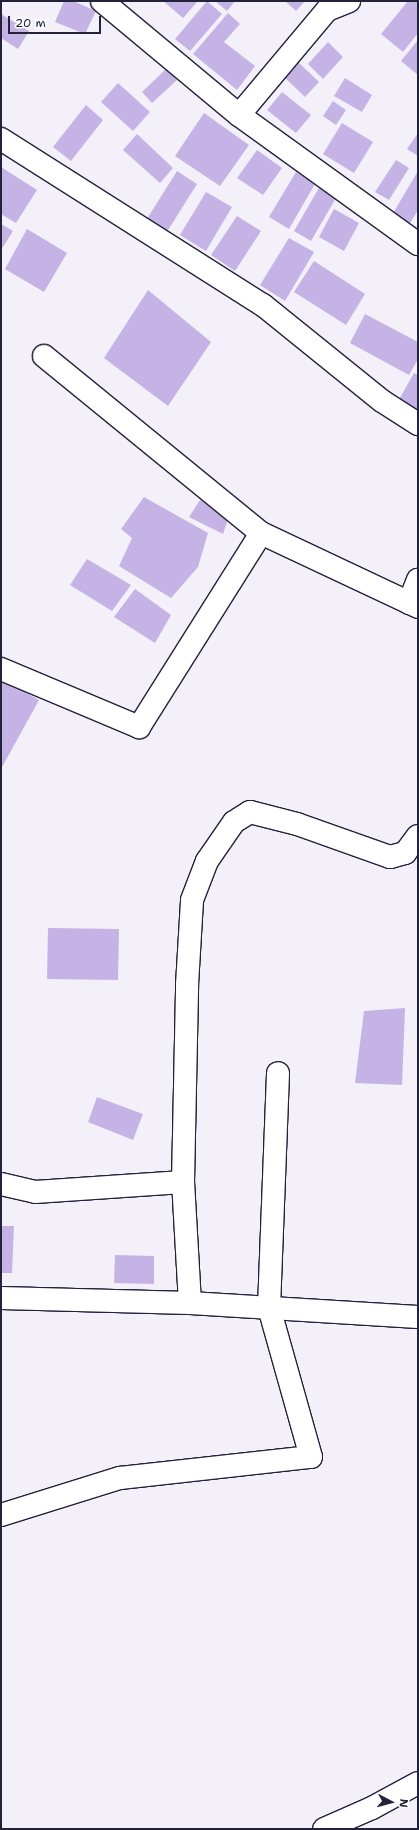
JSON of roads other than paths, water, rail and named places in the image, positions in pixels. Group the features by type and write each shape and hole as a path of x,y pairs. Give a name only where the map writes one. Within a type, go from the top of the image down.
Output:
{"street":[{"path":"102,1 239,115 418,244"},
{"path":"239,115 327,10 349,1"},
{"path":"1,139 263,305 382,400 418,424"},
{"path":"44,356 261,533 414,605 418,580"},
{"path":"1,669 139,728 261,533"},
{"path":"190,1303 183,1182 187,985 192,900 207,861 234,822 250,812 297,824 390,857 405,853 418,836"},
{"path":"1,1515 120,1478 311,1457 269,1308 278,1073"},
{"path":"1,1184 35,1192 183,1182"},
{"path":"1,1298 190,1303 418,1317"},
{"path":"324,1829 372,1808 418,1783"}]}
